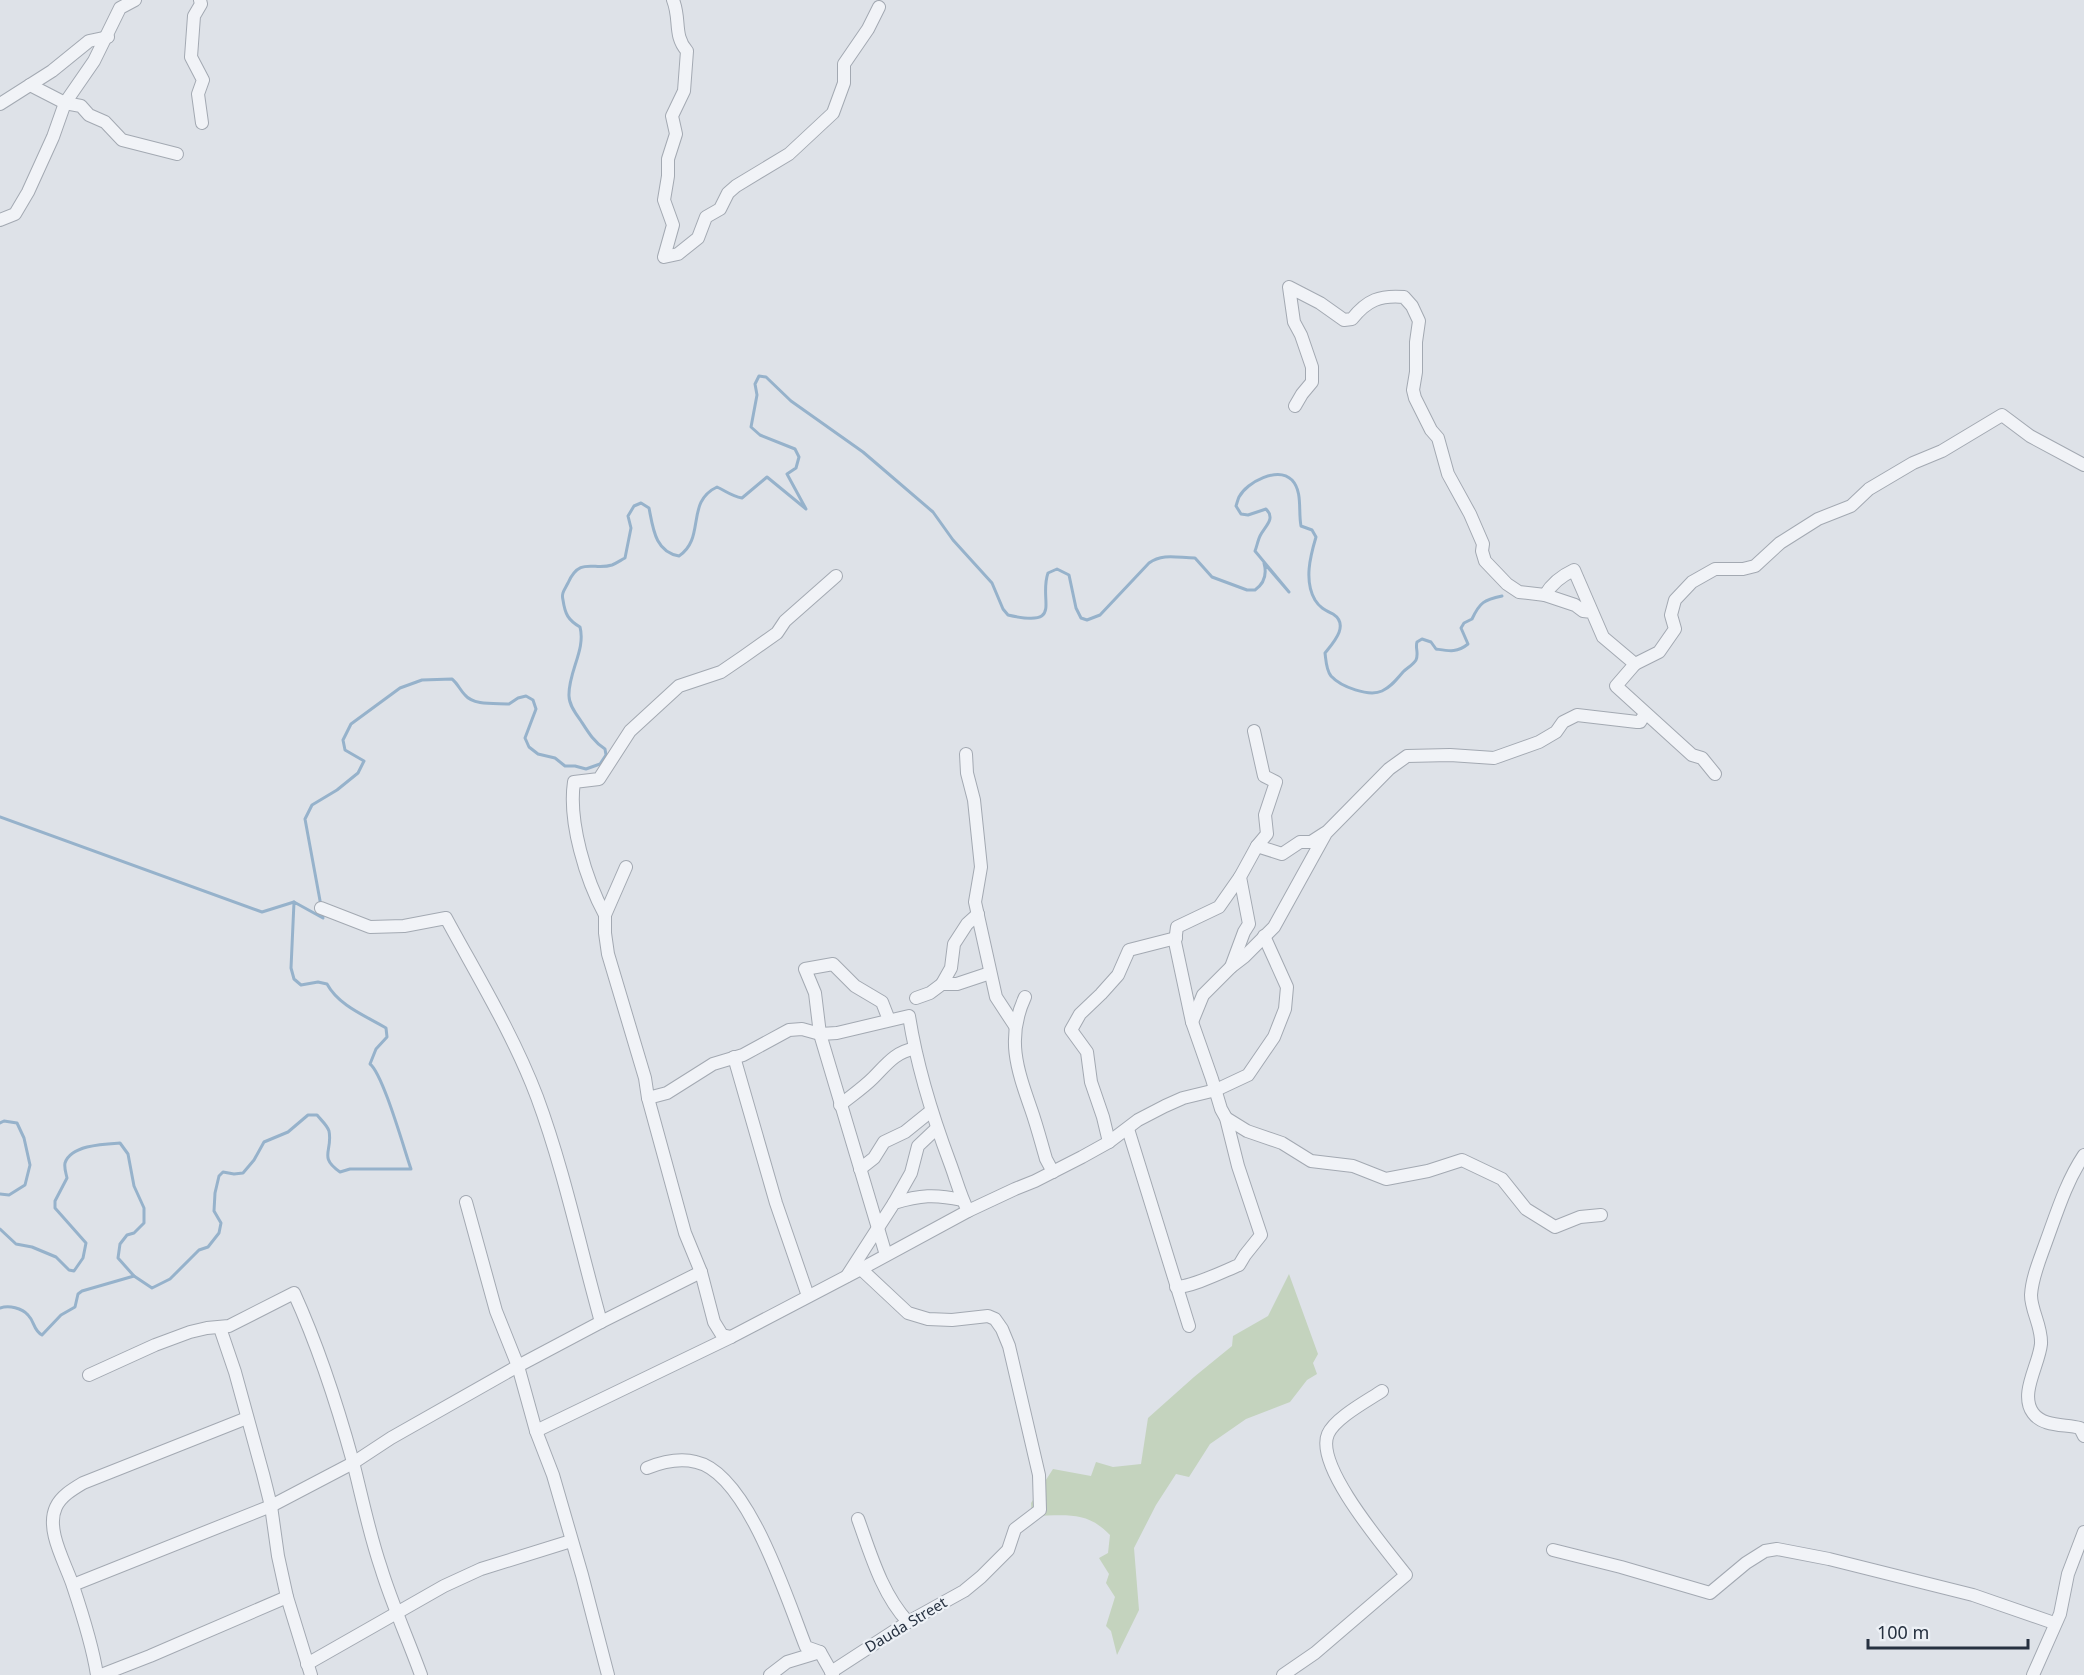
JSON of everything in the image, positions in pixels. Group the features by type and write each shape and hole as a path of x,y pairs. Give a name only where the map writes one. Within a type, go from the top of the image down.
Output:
{"street":[{"path":"0,220 15,214 28,192 53,137 65,103 108,37 120,8 135,0"},
{"path":"200,0 201,4 194,16 191,57 203,80 198,94 202,123"},
{"path":"673,0 678,12 678,41 687,51 684,91 672,116 676,134 668,159 664,200 673,225 661,260 678,254 698,238 706,217 720,209 728,193 736,186 789,154 833,113 844,83 843,64 868,29 879,7"},
{"path":"0,104 52,71 89,41 108,37"},
{"path":"30,85 65,103 81,106 88,115 105,122 122,141 177,154"},
{"path":"1295,406 1302,393 1312,382 1312,367 1294,322 1288,287 1320,303 1344,320 1352,318 1363,305 1370,302 1391,296 1404,297 1412,306 1419,321 1413,390 1415,398 1431,430 1438,438 1448,474 1483,544 1482,551 1485,561 1507,584 1519,592 1545,595 1575,605 1583,611 1592,612"},
{"path":"1715,774 1702,758 1692,755 1616,686 1635,664 1659,652 1675,629 1671,615 1675,600 1692,582 1715,569 1743,569 1755,566 1780,543 1818,519 1851,506 1869,489 1913,463 1942,451 2002,415 2030,436 2084,465"},
{"path":"1545,595 1550,585 1574,570 1603,637 1635,664"},
{"path":"730,1336 722,1335 714,1322 700,1272 678,1211 648,1098 645,1078 609,954 605,915 592,892 582,858 571,800 574,782 599,779 630,731 679,686 721,672 743,657 777,633 785,621 836,576"},
{"path":"1192,1022 1203,995 1274,927 1326,833 1389,769 1407,756 1450,755 1494,758 1539,742 1556,732 1563,722 1577,715 1640,722 1645,714"},
{"path":"1176,1287 1187,1287 1196,1281 1239,1265 1261,1234 1238,1166 1226,1118 1192,1022 1176,938 1177,927 1219,907 1266,834 1265,815 1276,782 1264,776 1254,731"},
{"path":"966,754 967,773 974,800 981,867 975,902 996,997 1015,1026"},
{"path":"1257,846 1282,854 1300,842 1311,842 1326,833"},
{"path":"605,915 626,867"},
{"path":"1231,967 1250,924 1240,877"},
{"path":"321,908 370,927 404,926 446,918 513,1041 537,1098 565,1187 601,1322"},
{"path":"916,998 930,993 942,984 951,968 954,944 967,924 978,914"},
{"path":"536,1431 846,1277 965,1205 1053,1172 1109,1142 1138,1120 1183,1098 1216,1090 1248,1075 1274,1037 1285,1009 1287,987 1264,936"},
{"path":"1109,1142 1091,1082 1088,1052 1071,1030 1080,1014 1118,975 1129,950 1176,938"},
{"path":"885,1255 820,1034 815,993 805,969 833,964 855,986 882,1002 889,1020"},
{"path":"942,984 957,984 990,973"},
{"path":"1024,997 1015,1026 1017,1070 1046,1159 1053,1172"},
{"path":"648,1098 667,1093 713,1064 743,1055 789,1030 802,1029 820,1034 845,1031 909,1016 914,1049 931,1111 965,1205"},
{"path":"840,1105 872,1079 885,1064 906,1050 914,1049"},
{"path":"734,1057 772,1193 808,1296"},
{"path":"860,1169 874,1158 884,1142 905,1132 931,1111"},
{"path":"1226,1118 1247,1131 1282,1143 1311,1161 1353,1166 1386,1179 1428,1171 1462,1160 1502,1179 1526,1209 1555,1227 1580,1217 1601,1215"},
{"path":"846,1277 860,1258 911,1173 918,1146 937,1128"},
{"path":"1128,1129 1189,1326"},
{"path":"2084,1155 2073,1170 2036,1270 2031,1296 2042,1334 2027,1399 2032,1413 2040,1420 2080,1428 2084,1436"},
{"path":"894,1203 918,1196 945,1196 965,1205"},
{"path":"466,1202 496,1311 518,1366 536,1431 553,1475 608,1675"},
{"name":"Dauda Street","path":"832,1674 908,1622 964,1591 1008,1550 1015,1529 1040,1510 1039,1475 1009,1346 995,1319 988,1316 952,1320 928,1319 908,1312 861,1269"},
{"path":"73,1585 270,1506 353,1463 391,1438 518,1366 700,1272"},
{"path":"89,1375 190,1332 229,1326 294,1293 315,1340 353,1463 364,1513 381,1569 421,1675"},
{"path":"220,1328 235,1372 270,1506 287,1597 309,1669 396,1612 482,1569 571,1541"},
{"path":"1283,1675 1316,1653 1406,1575 1361,1518 1339,1482 1329,1461 1325,1444 1335,1424 1382,1392"},
{"path":"247,1418 83,1483 60,1500 55,1509 56,1541 73,1585 99,1675 150,1656 287,1597"},
{"path":"647,1468 668,1462 698,1462 730,1484 743,1502 758,1531 806,1647 820,1652 832,1674"},
{"path":"858,1520 889,1597 898,1612 908,1622"},
{"path":"2032,1675 2060,1614 2068,1574 2084,1532"},
{"path":"1553,1550 1710,1593 1746,1563 1765,1551 1777,1549 1813,1555 1973,1595 2054,1623"},
{"path":"770,1675 787,1662 820,1652"}],"green space":[{"path":"1289,1274 1318,1354 1313,1363 1317,1374 1307,1380 1290,1402 1246,1419 1210,1444 1189,1477 1176,1474 1156,1505 1134,1548 1139,1610 1117,1655 1111,1631 1106,1626 1115,1597 1106,1583 1109,1574 1099,1558 1108,1553 1110,1535 1092,1521 1083,1518 1065,1515 1032,1516 1031,1503 1053,1469 1091,1476 1096,1462 1113,1467 1141,1464 1148,1418 1232,1346 1233,1336 1268,1316"}],"waterway":[{"path":"321,906 305,819 312,805 337,790 358,773 364,761 345,750 343,740 351,724 400,688 422,680 452,679 463,693 474,701 509,704 526,696 533,700 536,709 525,738 529,747 538,754 555,758 565,766 586,769 600,764 606,755 605,749 589,733 569,699 569,687 579,653 581,636 580,627 566,613 564,591 573,575 582,567 612,565 625,558 631,528 628,516 634,506 641,503 649,508 656,538 660,544 671,554 679,556 692,540 701,502 717,487 742,498 767,477 806,509 787,474 796,468 799,457 795,449 760,435 751,427 757,395 755,384 759,376 766,377 791,401 863,452 933,512 953,540 992,583 1008,615 1026,618 1037,618 1043,615 1046,609 1048,573 1057,569 1069,575 1076,608 1081,618 1087,620 1100,615 1149,563 1165,557 1195,558 1212,577 1247,590 1255,590 1263,581 1264,563 1289,592 1255,551 1260,536 1269,522 1269,513 1266,509 1248,515 1241,514 1236,506 1243,491 1256,481 1271,475 1286,476 1292,480 1298,490 1301,526 1312,530 1316,537 1310,561 1310,585 1317,603 1338,618 1340,623 1338,634 1325,653 1329,674 1341,684 1370,693 1385,689 1415,662 1417,642 1422,639 1431,642 1436,649 1453,651 1464,647 1468,644 1461,628 1464,623 1472,619 1483,603 1502,596"},
{"path":"0,817 262,912 294,902"},
{"path":"0,1229 16,1244 32,1247 56,1257 69,1270 74,1271 83,1258 86,1243 55,1208 55,1201 67,1178 65,1163 68,1157 81,1149 120,1143 128,1154 134,1186 144,1208 144,1223 134,1233 127,1235 120,1244 118,1258 134,1276 152,1288 170,1279 199,1250 208,1247 219,1233 221,1223 214,1211 219,1176 223,1172 243,1173 254,1160 264,1142 288,1132 308,1115 317,1115 328,1129 330,1138 328,1158 333,1167 340,1172 350,1169 411,1169 387,1096 370,1064 376,1049 387,1037 386,1028 346,1004 332,992 327,984 318,982 301,985 294,979 291,968 294,902 323,918 322,912"},
{"path":"0,1123 4,1121 17,1123 24,1138 30,1165 25,1185 9,1195 0,1194"},
{"path":"0,1308 19,1309 30,1318 42,1335 61,1315 75,1307 78,1294 82,1291 134,1276"}]}
